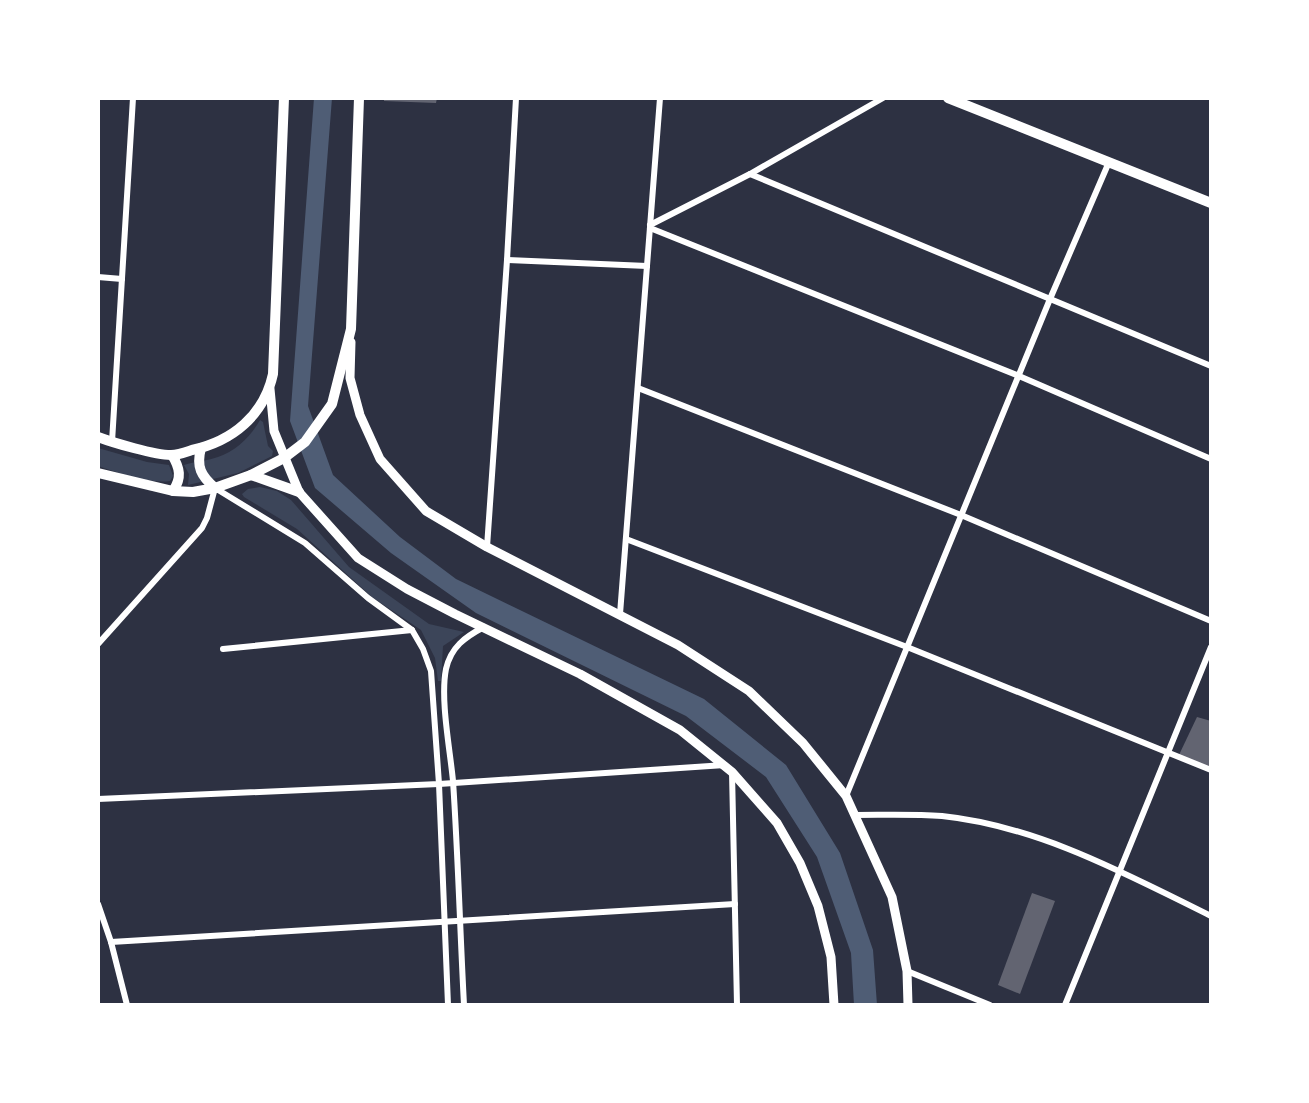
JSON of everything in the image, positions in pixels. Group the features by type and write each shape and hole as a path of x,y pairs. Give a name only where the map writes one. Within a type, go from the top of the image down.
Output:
{"main road":[{"path":"98,437 172,455 201,448 232,435 250,421 260,408 270,389 273,374 284,98"},
{"path":"359,98 350,378 360,415 380,459 426,511 487,547 678,645 749,691 803,743 846,796 892,897 907,971 908,1005"},
{"path":"948,98 1211,203"},
{"path":"98,473 173,491 193,492 215,488 251,475 284,458 305,442 332,404 351,329"},
{"path":"270,389 274,431 299,492 358,558 407,589 580,674 680,730 729,768 777,823 800,863 818,906 831,957 834,1005"},
{"path":"201,448 199,467 206,480 215,488"},
{"path":"172,455 180,477 173,491"},
{"path":"251,475 299,492"}],"street":[{"path":"112,442 133,98"},
{"path":"487,547 508,260 516,98"},
{"path":"620,614 660,98"},
{"path":"650,227 883,98"},
{"path":"846,796 1109,162"},
{"path":"750,174 1211,366"},
{"path":"650,227 1020,376 1211,459"},
{"path":"508,260 647,265"},
{"path":"98,276 122,279"},
{"path":"638,388 961,515 1211,621"},
{"path":"98,644 202,528 208,518 215,488 305,543 368,598 412,630 431,671 439,784 448,1005"},
{"path":"626,540 907,648 1211,770"},
{"path":"464,1005 453,782 445,693 446,671 450,655 457,645 484,628"},
{"path":"223,649 412,630"},
{"path":"1065,1005 1211,647"},
{"path":"98,799 729,768 737,1005"},
{"path":"856,815 943,817 984,823 1049,841 1121,871 1211,916"},
{"path":"98,904 101,924 111,942 127,1005"},
{"path":"111,942 735,904"},
{"path":"907,971 990,1005"}],"shaded area":[{"path":"314,98 332,98 308,406 333,475 400,537 456,579 704,699 786,765 840,853 873,950 877,1005 854,1005 851,953 817,857 766,777 686,716 476,613 391,553 315,488 290,421"},
{"path":"260,420 263,422 268,446 273,451 272,456 238,473 188,485 189,474 184,465 231,451 248,437"},
{"path":"98,448 147,462 169,465 173,476 170,481 152,481 98,466"},
{"path":"260,487 277,491 291,500 349,567 429,624 464,632 443,646 441,681 438,681 435,658 421,630 372,597 297,529 242,494 248,489"}],"building":[{"path":"384,98 437,98 436,103 384,101"},
{"path":"1197,717 1211,721 1211,767 1178,757"},
{"path":"1032,893 1055,901 1020,994 998,985"}]}
